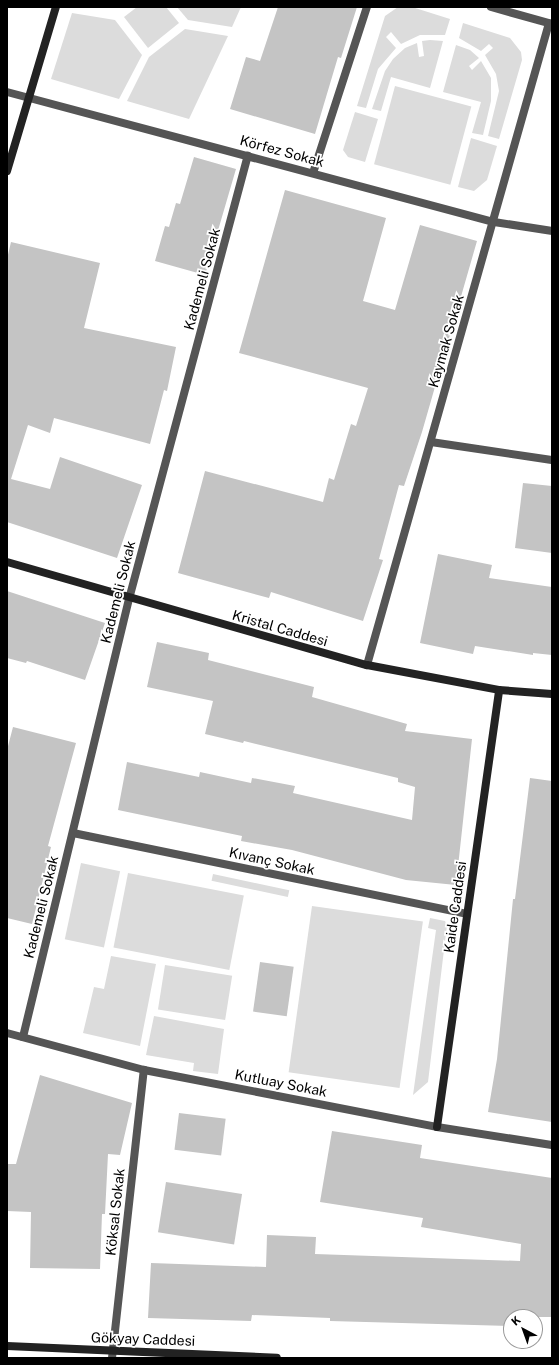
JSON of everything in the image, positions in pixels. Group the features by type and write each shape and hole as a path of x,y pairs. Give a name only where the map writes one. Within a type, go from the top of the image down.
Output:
{"street":[{"path":"7,171 56,7"},
{"path":"313,173 367,7"},
{"path":"491,7 550,24"},
{"name":"Kaymak Sokak","path":"367,665 550,24"},
{"name":"Körfez Sokak","path":"7,92 494,222 552,231"},
{"name":"Kademeli Sokak","path":"23,1037 129,599 248,156"},
{"path":"431,442 552,460"},
{"name":"Kristal Caddesi","path":"7,562 129,599 367,665 498,690 552,694"},
{"name":"Kaide Caddesi","path":"437,1127 498,690"},
{"name":"Kıvanç Sokak","path":"73,833 467,914"},
{"name":"Kutluay Sokak","path":"7,1033 144,1070 437,1127 552,1145"},
{"name":"Köksal Sokak","path":"113,1354 144,1070"},
{"name":"Gökyay Caddesi","path":"7,1346 113,1354 277,1358"}],"shaded area":[{"path":"137,7 166,7 179,23 148,48 124,17"},
{"path":"177,7 241,7 232,27 188,20"},
{"path":"398,7 412,7 450,19 445,35 420,35 401,44 391,32 386,37 396,48 378,69 366,108 357,106 385,16"},
{"path":"72,13 115,20 142,55 119,99 51,79"},
{"path":"463,23 510,38 521,52 522,60 499,139 488,136 499,91 496,74 485,55 493,48 489,44 481,51 459,38"},
{"path":"185,29 228,36 189,119 127,101 149,57"},
{"path":"422,41 443,41 430,88 391,77 381,111 372,109 385,71 393,59 405,48 417,43 419,57 424,56"},
{"path":"456,45 470,50 479,58 469,66 472,70 481,61 491,78 491,101 483,135 472,133 481,102 443,92"},
{"path":"395,86 471,106 450,185 374,164"},
{"path":"355,112 378,119 365,162 348,157 343,150"},
{"path":"471,138 497,146 487,180 474,191 458,187"},
{"path":"81,863 120,871 104,948 65,939"},
{"path":"128,873 244,896 229,970 113,948"},
{"path":"213,874 289,890 288,897 212,881"},
{"path":"312,906 423,922 400,1088 289,1072"},
{"path":"430,918 445,921 447,925 428,1082 413,1095 436,930 428,928"},
{"path":"111,956 156,964 140,1046 83,1033 94,987 104,989"},
{"path":"165,965 232,976 225,1020 158,1009"},
{"path":"154,1016 224,1029 218,1074 193,1071 194,1063 146,1055"}],"building":[{"path":"278,7 357,7 341,58 338,57 315,134 230,109 246,57 260,61"},
{"path":"194,157 236,169 205,275 155,261 165,226 169,227 176,203 180,204"},
{"path":"285,190 386,218 363,301 395,310 420,225 477,241 422,432 404,486 399,485 379,559 383,560 363,621 271,592 269,598 178,573 205,471 323,502 329,478 334,480 351,424 356,426 368,388 239,353"},
{"path":"11,242 100,263 84,328 176,347 167,391 164,390 150,444 54,418 50,433 28,425 11,479 50,489 60,457 142,485 117,558 7,522 7,259"},
{"path":"523,483 552,486 552,553 515,548"},
{"path":"438,554 492,565 489,578 552,587 552,655 533,653 533,655 475,646 473,654 420,643"},
{"path":"7,591 105,623 85,680 27,661 26,663 7,658"},
{"path":"157,642 209,653 208,660 314,687 312,697 407,724 405,731 472,739 456,885 406,880 292,850 241,841 242,836 118,810 127,762 199,777 200,772 251,783 252,778 295,786 293,793 412,820 415,787 398,782 398,778 244,741 243,743 205,734 213,701 147,687"},
{"path":"13,727 76,743 48,846 51,847 32,924 7,918 7,750"},
{"path":"530,778 552,781 552,1122 488,1112 497,1059 513,899 515,899"},
{"path":"260,962 294,967 287,1016 253,1012"},
{"path":"40,1075 132,1103 120,1155 108,1154 105,1214 102,1214 100,1269 30,1268 31,1212 7,1211 7,1164 16,1164"},
{"path":"179,1113 226,1119 221,1155 174,1150"},
{"path":"332,1131 422,1145 420,1158 552,1178 552,1317 543,1317 543,1309 503,1309 503,1326 330,1321 330,1318 252,1315 251,1321 148,1318 151,1263 266,1267 267,1235 316,1237 315,1254 520,1261 521,1244 421,1227 423,1218 320,1202"},
{"path":"166,1182 242,1194 234,1244 158,1232"}]}
